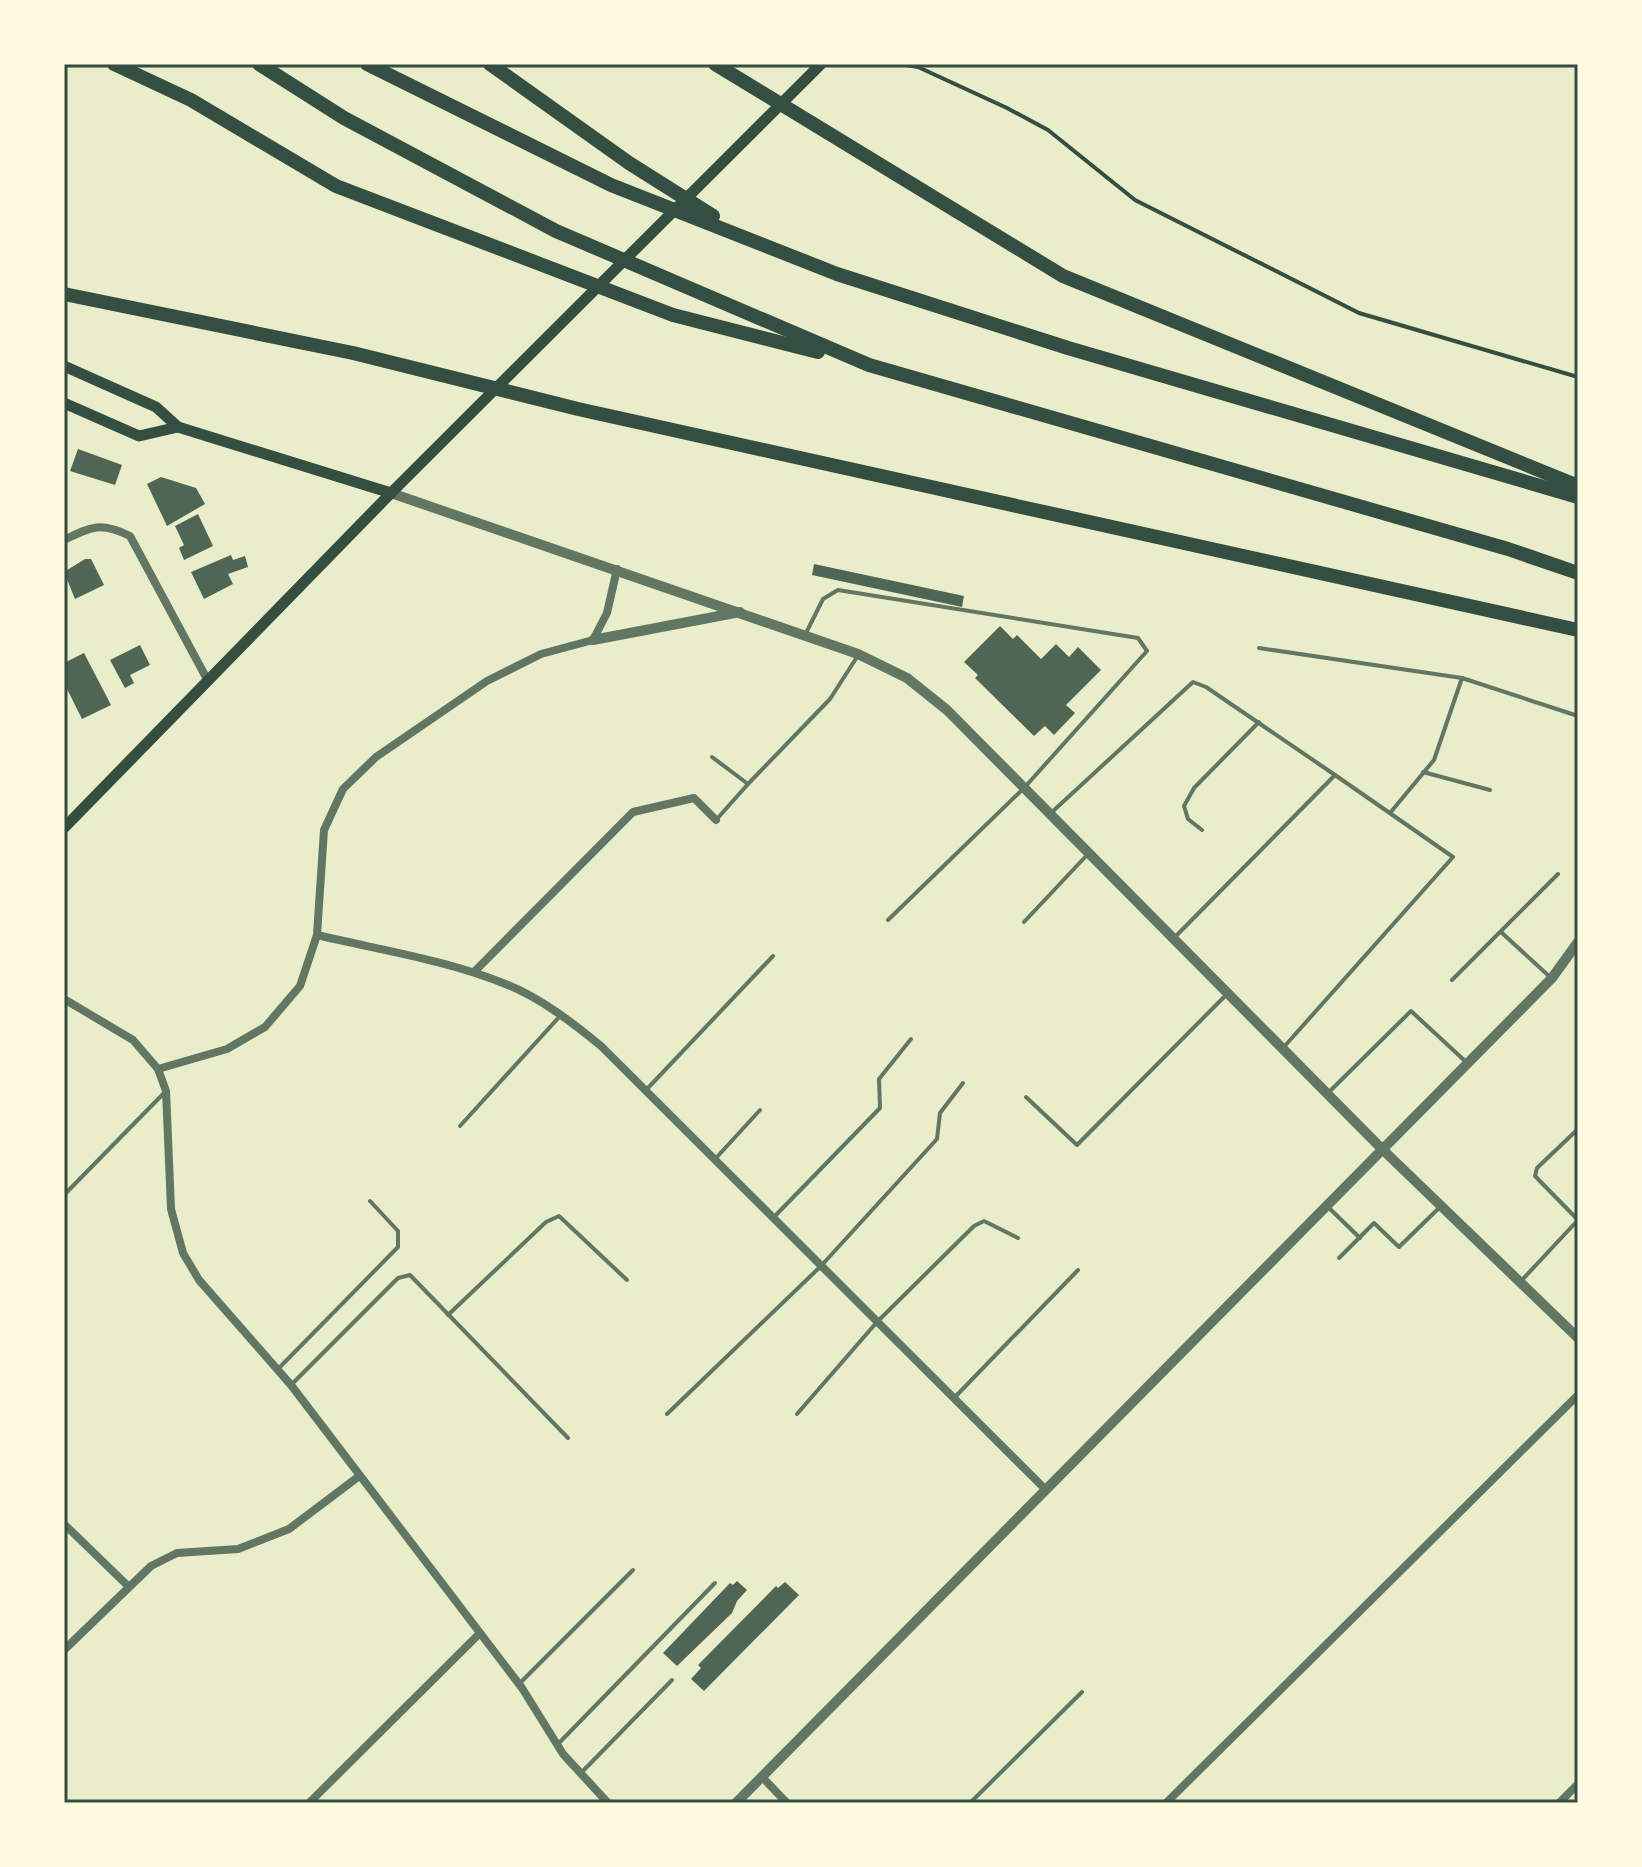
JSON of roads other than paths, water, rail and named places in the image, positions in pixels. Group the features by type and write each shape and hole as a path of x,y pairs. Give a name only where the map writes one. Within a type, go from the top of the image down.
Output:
{"highway":[{"path":"114,64 191,100 336,186 673,315 869,365 1508,549 1578,573"},
{"path":"259,64 344,118 556,231 869,365"},
{"path":"367,64 611,185 837,274 1068,348 1578,497"},
{"path":"490,64 629,163 740,234"},
{"path":"715,64 1063,276 1578,486"},
{"path":"64,294 353,353 578,409 1578,630"}],"main road":[{"path":"64,828 391,493 821,64"},
{"path":"64,366 156,407 178,427 391,493"},
{"path":"64,403 139,436 178,427"}],"street":[{"path":"391,493 858,654 917,686 947,710 1381,1148 1578,1338"},
{"path":"64,540 85,530 108,525 130,536 208,681"},
{"path":"593,640 607,613 617,569"},
{"path":"158,1069 227,1049 265,1027 300,986 317,935 324,830 343,789 376,757 487,681 541,654 593,640 741,612"},
{"path":"474,972 633,812 694,798 716,820"},
{"path":"317,935 474,972 511,986 561,1015 601,1046 1044,1488"},
{"path":"736,1803 1044,1488 1552,978 1578,942"},
{"path":"64,999 133,1040 158,1069 166,1091 171,1209 183,1253 199,1280 291,1385 358,1477 519,1684 557,1745 608,1803"},
{"path":"1166,1803 1578,1395"},
{"path":"64,1650 151,1566 177,1553 238,1549 289,1529 358,1477"},
{"path":"64,1524 128,1586"},
{"path":"309,1803 480,1633"},
{"path":"762,1777 787,1803"},
{"path":"1559,1803 1578,1784"}],"lane":[{"path":"805,635 823,599 838,590 1138,638 1147,651 1024,788 888,920"},
{"path":"1259,648 1462,678 1578,716"},
{"path":"716,820 830,699 858,654"},
{"path":"1390,813 1434,760 1462,678"},
{"path":"1050,814 1193,682 1259,722 1453,857 1283,1049"},
{"path":"1202,830 1188,819 1184,806 1194,788 1259,722"},
{"path":"712,757 748,784"},
{"path":"1423,772 1490,790"},
{"path":"1174,939 1335,775"},
{"path":"1024,922 1089,853"},
{"path":"1452,980 1558,874"},
{"path":"1501,932 1552,978"},
{"path":"646,1091 773,956"},
{"path":"1026,1097 1077,1145 1228,993"},
{"path":"1327,1094 1411,1011 1467,1063"},
{"path":"460,1126 561,1015"},
{"path":"773,1218 880,1108 879,1079 911,1039"},
{"path":"667,1414 821,1266 937,1139 940,1113 963,1083"},
{"path":"64,1195 166,1091"},
{"path":"715,1160 760,1110"},
{"path":"1520,1282 1578,1220 1535,1176 1537,1168 1578,1129"},
{"path":"277,1370 398,1247 398,1231 370,1201"},
{"path":"1325,1205 1360,1238"},
{"path":"1339,1258 1374,1223 1399,1247 1441,1206"},
{"path":"448,1315 546,1222 559,1216 627,1280"},
{"path":"797,1414 877,1322 974,1226 984,1221 1018,1238"},
{"path":"954,1398 1078,1270"},
{"path":"291,1385 398,1278 410,1275 568,1438"},
{"path":"519,1684 633,1570"},
{"path":"557,1745 715,1583"},
{"path":"581,1773 672,1680"},
{"path":"970,1803 1082,1692"}]}
